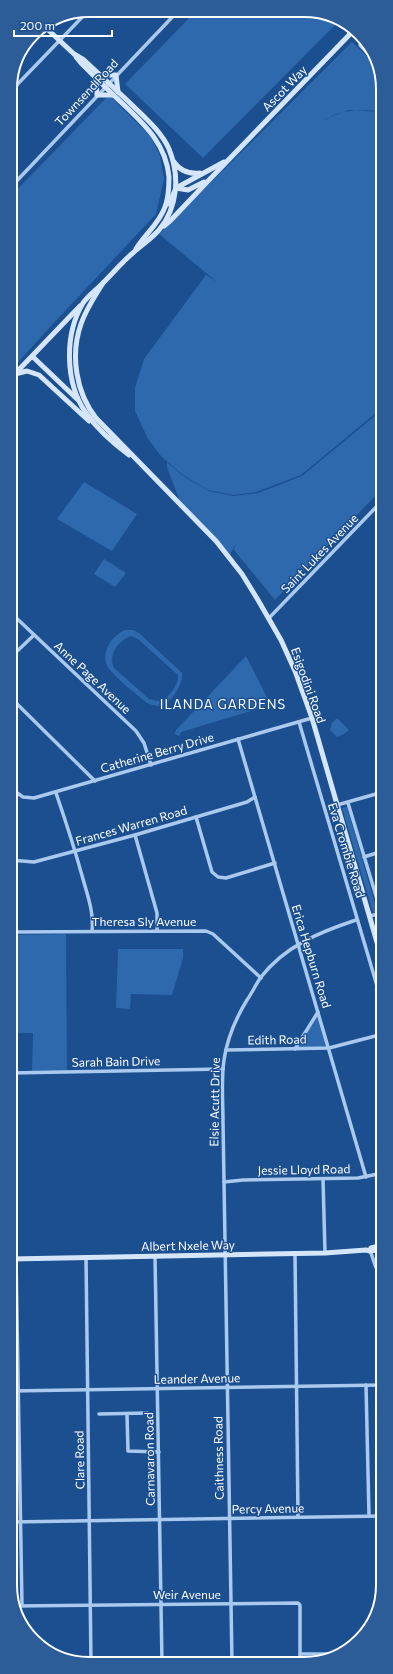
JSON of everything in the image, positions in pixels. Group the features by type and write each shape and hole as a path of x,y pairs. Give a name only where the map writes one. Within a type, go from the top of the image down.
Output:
{"main road":[{"name":"Esigodini Road","path":"48,30 74,54 84,60 98,77 154,135 165,158 168,171 169,190 161,216 135,251 84,302 73,328 70,355 73,383 80,402 86,413 110,441 135,459"},
{"name":"Ascot Way","path":"160,229 171,220 350,34"},
{"path":"116,75 115,93 97,95 98,77 116,75"},
{"name":"Esigodini Road","path":"115,93 159,132 169,149 172,158 176,188 170,212 160,229 145,244 135,251"},
{"path":"161,216 168,209 176,188 170,164 165,158"},
{"path":"172,158 177,166 183,170 196,174 203,173"},
{"path":"176,188 230,158"},
{"path":"176,188 188,190 209,180"},
{"name":"Esigodini Road","path":"103,283 90,304 81,324 75,350 81,390 91,412 216,541 242,574 270,618 296,671 312,718 376,938"},
{"path":"17,372 84,302"},
{"path":"33,357 91,412"},
{"path":"17,374 27,371 39,375 110,441"},
{"name":"Albert Nxele Way","path":"369,1250 376,1248"},
{"name":"Albert Nxele Way","path":"17,1259 225,1254 295,1254 376,1250"}],"street":[{"path":"17,85 82,17"},
{"name":"Townsend Road","path":"17,181 172,17"},
{"name":"Saint Lukes Avenue","path":"270,618 376,507"},
{"name":"Anne Page Avenue","path":"17,619 136,731 144,743 151,764"},
{"path":"17,651 34,635"},
{"path":"17,704 95,781"},
{"name":"Catherine Berry Drive","path":"17,794 26,798 34,798 56,793 312,718"},
{"name":"Eva Crombie Road","path":"299,722 356,920 376,984"},
{"name":"Erica Hepburn Road","path":"238,739 366,1177"},
{"path":"56,793 76,852 90,904 93,920 92,931"},
{"path":"337,805 376,794"},
{"name":"Frances Warren Road","path":"17,861 34,862 76,852 135,836 247,802 255,797"},
{"path":"348,803 376,894"},
{"path":"196,817 212,872 218,877 226,878 275,863"},
{"path":"135,836 157,913 157,930"},
{"path":"364,857 376,853"},
{"path":"370,916 376,914"},
{"name":"Elsie Acutt Drive","path":"225,1254 222,1070 226,1050 234,1026 242,1007 261,978 281,957 297,945 325,930 356,920"},
{"name":"Theresa Sly Avenue","path":"17,932 157,930 206,931 210,932 261,978"},
{"path":"295,1049 318,1012"},
{"name":"Edith Road","path":"226,1050 329,1048 376,1036"},
{"name":"Sarah Bain Drive","path":"17,1073 222,1070"},
{"name":"Jessie Lloyd Road","path":"224,1182 243,1180 323,1180 366,1177 376,1174"},
{"path":"323,1180 325,1253"},
{"path":"369,1250 376,1266"},
{"name":"Caithness Road","path":"225,1254 232,1657"},
{"path":"295,1254 298,1517"},
{"name":"Carnavaron Road","path":"156,1256 162,1657"},
{"name":"Clare Road","path":"86,1257 91,1521 91,1657"},
{"path":"17,1358 22,1605"},
{"name":"Leander Avenue","path":"18,1391 89,1388 376,1385"},
{"path":"366,1386 369,1516"},
{"path":"99,1414 148,1413"},
{"path":"126,1414 128,1451 159,1452"},
{"name":"Percy Avenue","path":"17,1522 376,1516"},
{"name":"Weir Avenue","path":"22,1605 91,1606 298,1602 300,1605 300,1654"},
{"path":"300,1654 325,1654"}],"shaded area":[{"path":"190,17 309,17 318,18 336,24 203,158 125,84"},
{"path":"352,42 370,59 374,70 376,111 357,110 376,112 376,413 301,475 256,492 233,495 208,490 183,475 161,456 148,439 135,411 135,388 144,359 206,275 217,282 159,234"},
{"path":"111,97 151,137 160,156 164,179 156,214 17,363 17,190 106,98"},
{"path":"376,415 376,495 275,600 234,550 236,543 230,555 179,499 167,467 167,462 183,476 209,491 233,496 258,493 302,476"},
{"path":"84,482 137,514 112,551 57,519"},
{"path":"104,559 126,573 115,587 94,574"},
{"path":"125,630 133,630 139,633 182,673 179,686 170,700 163,705 159,706 147,703 110,670 105,658 106,652 111,641","holes":["131,636 138,639 178,675 176,685 165,699 159,701 149,699 114,668 112,658 118,645 126,638"]},
{"path":"246,656 271,705 181,732 179,736 175,734 176,730"},
{"path":"337,718 349,730 337,737 330,730 332,723"},
{"path":"347,807 376,908 376,912 373,913 342,808"},
{"path":"66,934 67,1071 32,1071 33,1033 17,1033 17,935"},
{"path":"118,949 183,949 183,958 172,995 131,994 130,1009 116,1008"},
{"path":"318,1015 328,1047 297,1048"}],"district":[{"name":"ILANDA GARDENS","path":"223,704"}]}
